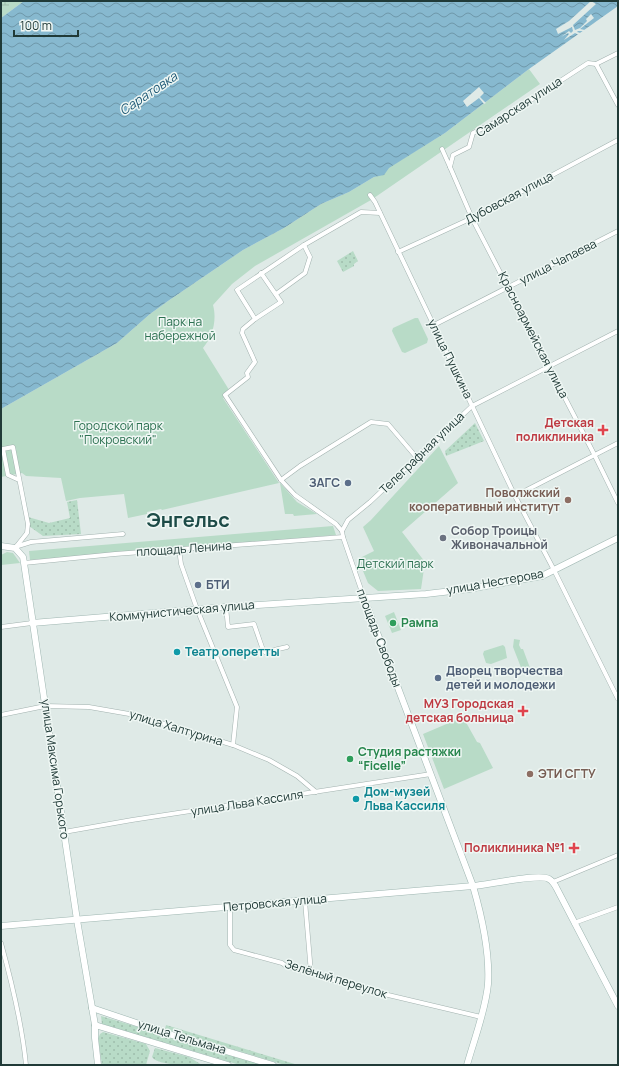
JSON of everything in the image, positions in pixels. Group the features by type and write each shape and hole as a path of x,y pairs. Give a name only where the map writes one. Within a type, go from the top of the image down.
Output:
{"main road":[{"name":"улица Нестерова","path":"364,598 469,589 542,576 618,538"},
{"path":"1,546 15,548"},
{"name":"улица Максима Горького","path":"15,548 23,557 24,563 77,920 95,1026 98,1065"},
{"name":"Коммунистическая улица","path":"32,624 197,609 364,598"},
{"name":"площадь Свободы","path":"364,598 474,886 484,930 488,967 488,985 481,1017 467,1065"},
{"name":"Петровская улица","path":"1,926 474,886 533,878 545,877 551,880"},
{"path":"551,880 618,1006"},
{"name":"улица Тельмана","path":"92,1008 162,1032 273,1065"},
{"name":"улица Тельмана","path":"95,1026 228,1065"}],"street":[{"name":"Самарская улица","path":"450,167 453,155 469,147 473,134 500,120 588,63 596,64 618,53"},
{"path":"596,64 618,105"},
{"name":"Дубовская улица","path":"398,252 472,218 618,140"},
{"path":"442,149 450,167"},
{"name":"Красноармейская улица","path":"450,167 472,218 618,503"},
{"name":"улица Пушкина","path":"370,195 434,325 515,496 554,570"},
{"path":"255,319 237,290 304,245 360,212 380,213"},
{"name":"улица Чапаева","path":"434,325 618,231"},
{"path":"276,294 305,273 310,257 304,245"},
{"path":"261,273 281,302 255,319 243,329 242,333 255,362 246,373 248,377 225,395 281,480 295,494 336,524 342,531"},
{"name":"Телеграфная улица","path":"342,531 348,520 370,502 472,406 618,331"},
{"path":"281,480 300,466 371,422 388,424 417,458"},
{"path":"515,496 618,443"},
{"path":"15,548 27,533 28,524 13,448 3,450 8,475 19,480"},
{"name":"площадь Свободы","path":"342,531 364,598"},
{"name":"площадь Ленина","path":"15,548 31,542 123,534"},
{"name":"площадь Ленина","path":"24,563 179,549 343,537"},
{"path":"179,549 181,564 197,609 237,707 233,745"},
{"path":"554,570 618,699"},
{"path":"226,607 228,627 254,624 265,652 287,647"},
{"name":"Коммунистическая улица","path":"1,627 32,624"},
{"name":"улица Халтурина","path":"1,715 45,706 89,707 135,715 233,745 269,760 296,776 316,792"},
{"name":"улица Льва Кассиля","path":"64,832 132,820 431,774"},
{"path":"551,880 618,855"},
{"path":"305,901 311,973"},
{"name":"Зелёный переулок","path":"230,907 230,945 234,950 282,963 286,966 367,990 481,1017"},
{"path":"574,923 618,907"},
{"path":"1,943 12,983 24,1042 26,1065"}],"green space":[{"path":"1,1 24,1 1,18"},
{"name":"Городской парк \"Покровский\"","path":"529,69 540,84 371,200 255,266 232,284 213,305 215,316 212,333 203,348 231,393 223,398 279,483 162,510 147,512 147,514 128,518 124,494 80,498 66,501 61,478 26,476 22,473 1,477 1,409 117,343 150,314 243,250 284,228 321,204 349,192 380,175 388,168 445,133"},
{"path":"353,251 358,261 354,264 354,266 343,272 337,261"},
{"path":"418,318 428,339 427,343 405,353 402,352 392,331 393,328"},
{"path":"475,423 484,441 446,456 445,451"},
{"name":"Детский парк","path":"439,446 458,483 402,532 425,562 421,589 378,591 368,583 358,559 374,551 363,527"},
{"path":"280,483 297,502 317,514 294,516 293,514 285,514"},
{"path":"77,500 81,534 43,536 29,526 28,517 49,523 70,518 67,502"},
{"path":"333,526 336,535 30,560 29,551"},
{"path":"7,552 13,553 20,563 1,565 1,555"},
{"name":"Рампа","path":"394,612 401,630 392,633 385,616"},
{"path":"514,639 520,640 519,645 521,649 523,649 530,668 522,670 513,647"},
{"path":"503,645 505,647 507,658 491,664 486,663 483,654 484,651"},
{"path":"463,717 477,742 480,743 493,768 444,789 423,734"},
{"path":"101,1016 265,1065 240,1065 102,1024"},
{"path":"166,1025 298,1065 285,1065 165,1029"},
{"path":"103,1032 146,1044 150,1051 146,1065 102,1065 98,1039 100,1034"},
{"path":"155,1048 189,1057 202,1065 175,1064 155,1060 152,1057"}],"water":[{"name":"Саратовка","path":"24,1 618,1 618,6 529,69 445,133 389,168 384,175 374,177 349,192 321,204 284,228 243,250 150,314 117,343 1,409 1,18"}],"pier":[{"path":"591,1 596,4 573,25 575,30 580,28 587,21 586,19 591,14 594,18 580,29 585,30 584,31 577,32 581,33 579,35 575,33 564,40 569,34 568,33 561,37 569,31 571,33 573,31 572,27 558,34 556,29 569,21"},
{"path":"479,87 484,93 480,97 486,103 484,104 479,98 467,107 463,101"}],"place":[{"name":"Детская поликлиника","path":"603,430"},
{"name":"ЗАГС","path":"348,483"},
{"name":"Поволжский кооперативный институт","path":"568,500"},
{"name":"Собор Троицы Живоначальной","path":"443,538"},
{"name":"БТИ","path":"198,585"},
{"name":"Рампа","path":"393,623"},
{"name":"Театр оперетты","path":"177,652"},
{"name":"Дворец творчества детей и молодежи","path":"438,678"},
{"name":"МУЗ Городская детская больница","path":"523,711"},
{"name":"Студия растяжки “Ficelle”","path":"350,759"},
{"name":"ЭТИ СГТУ","path":"530,774"},
{"name":"Дом-музей Льва Кассиля","path":"356,799"},
{"name":"Поликлиника №1","path":"574,848"}],"district":[{"name":"Энгельс","path":"188,520"}],"park label":[{"name":"Парк на набережной","path":"180,329"}]}
